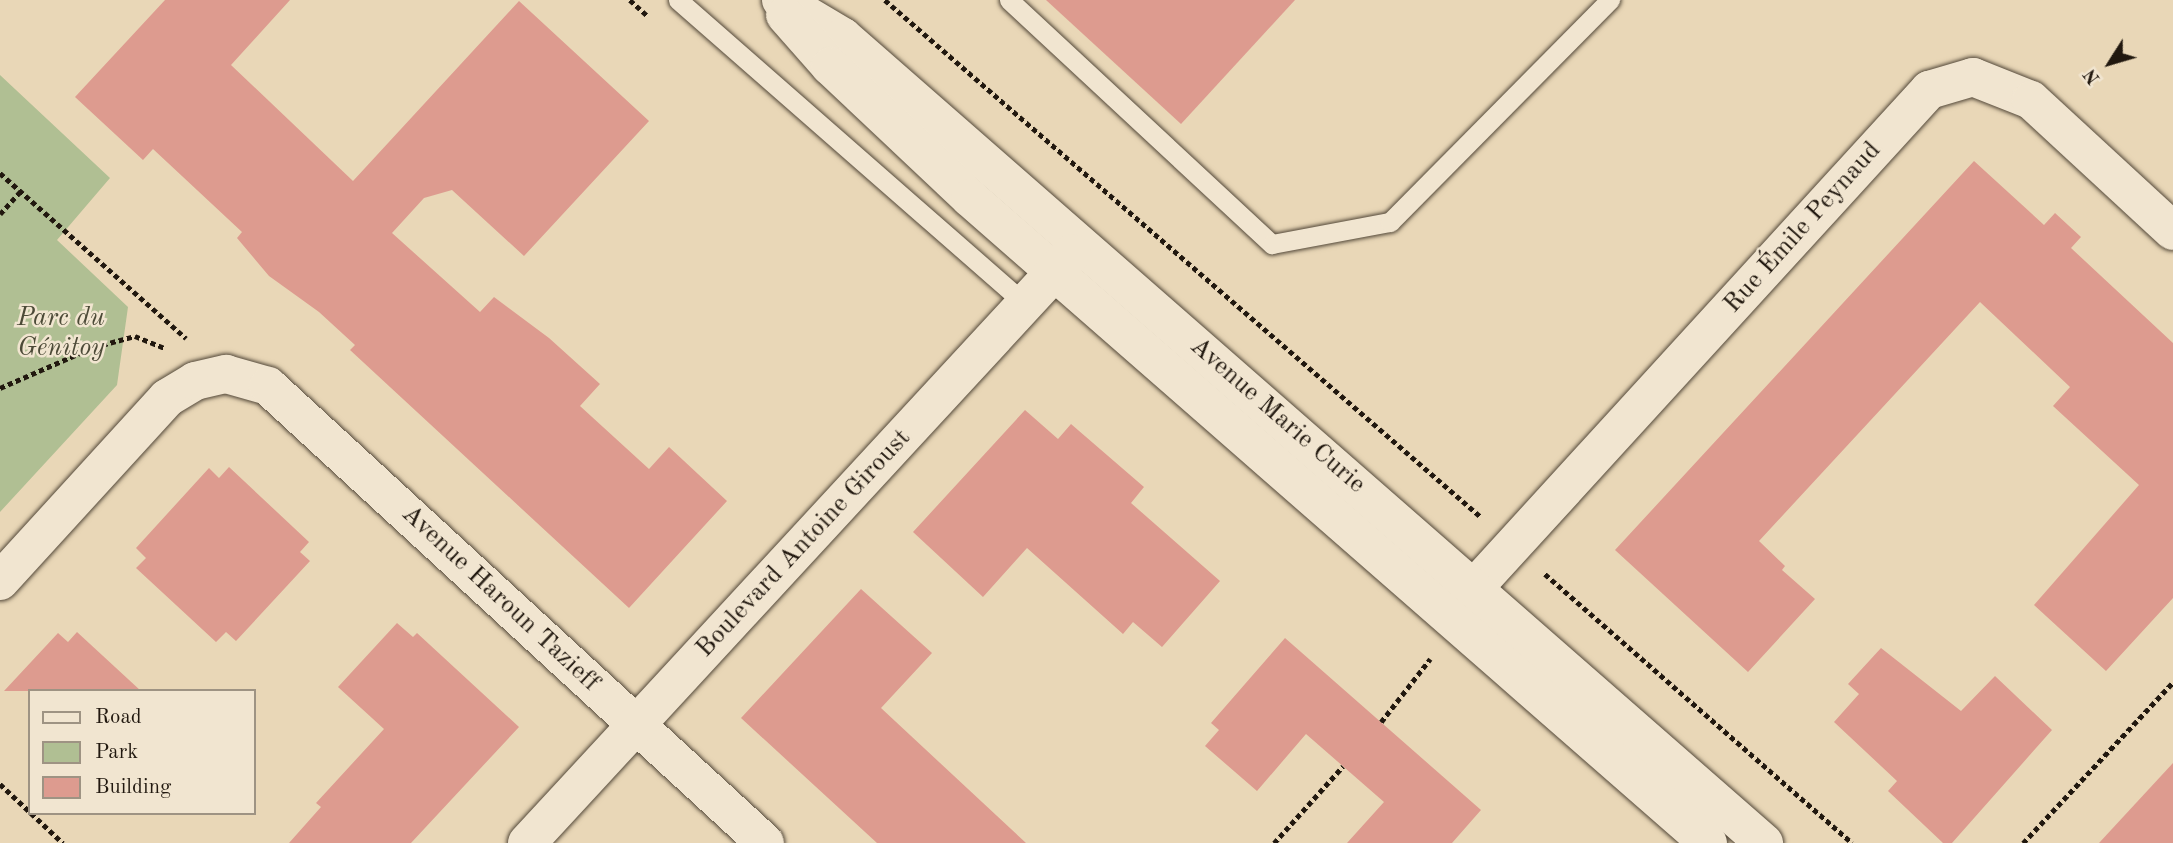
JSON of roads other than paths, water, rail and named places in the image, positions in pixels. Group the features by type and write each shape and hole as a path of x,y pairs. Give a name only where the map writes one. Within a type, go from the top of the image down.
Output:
{"street":[{"name":"Avenue Marie Curie","path":"772,0 830,66 1055,273 1708,843"},
{"name":"Avenue Marie Curie","path":"781,0 843,37 1764,843"},
{"name":"Rue Émile Peynaud","path":"1474,588 1929,90 1973,77 2031,100 2173,231"},
{"name":"Boulevard Antoine Giroust","path":"527,843 1080,243"},
{"name":"Avenue Haroun Tazieff","path":"0,581 167,398 195,382 226,374 268,386 765,843"}],"lane":[{"path":"678,0 1025,304"},
{"path":"1009,0 1272,244 1390,222 1610,0"}],"park label":[{"name":"Parc du Génitoy","path":"61,334"}]}
